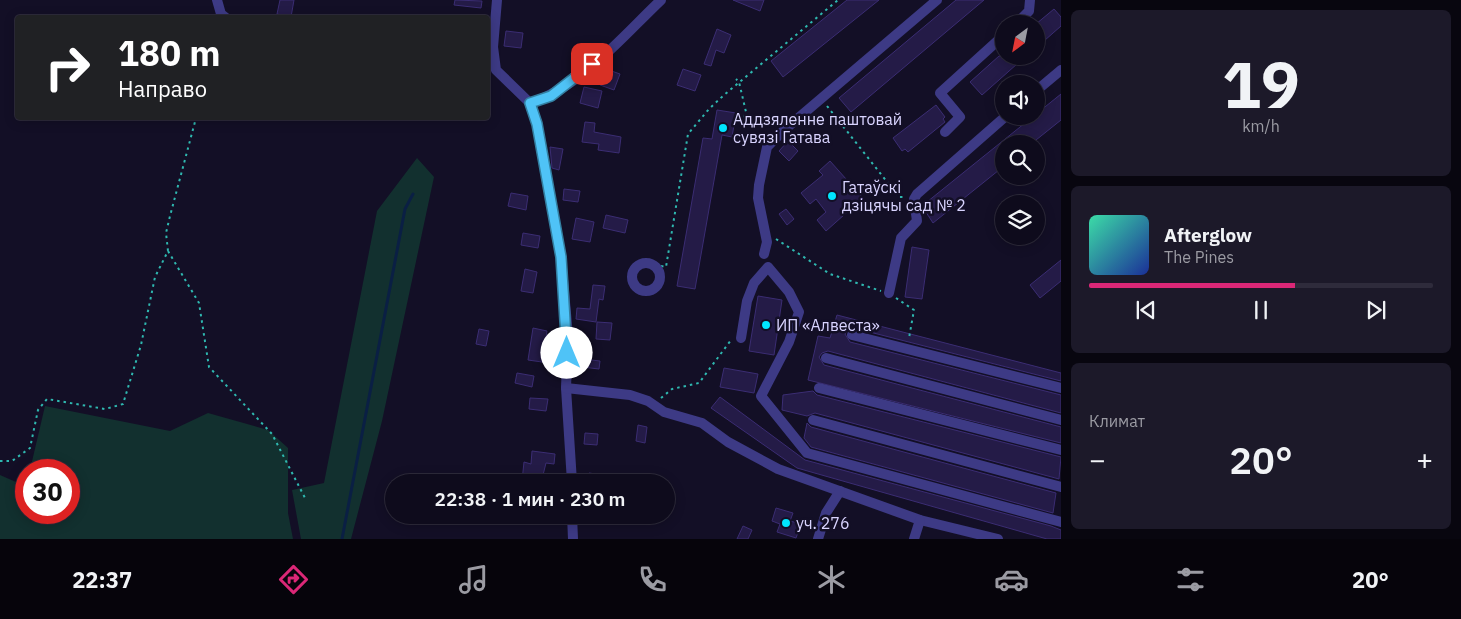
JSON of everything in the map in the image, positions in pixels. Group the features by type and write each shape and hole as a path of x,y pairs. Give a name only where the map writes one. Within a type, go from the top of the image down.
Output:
{"street":[{"path":"217,0 222,15"},
{"path":"498,0 492,69 530,103 537,124 561,257 568,336 566,388 571,474"},
{"path":"530,103 551,96 606,54 661,0"},
{"path":"764,254 767,242 758,198 767,147 937,0"},
{"path":"1026,15 1030,11 1030,0"},
{"path":"945,132 960,118 940,93 995,43"},
{"path":"1045,83 1061,70"},
{"path":"889,294 901,238 917,221 914,199 941,172 996,125"},
{"path":"736,339 754,283 768,268 790,292 798,312 789,342 761,396 807,453 1061,522"},
{"path":"852,335 1061,388"},
{"path":"826,358 1061,420"},
{"path":"566,388 630,395 664,412 702,423 728,442 778,469 920,520 998,539"},
{"path":"819,388 1061,450"},
{"path":"813,420 1061,487"},
{"path":"818,539 826,513 840,491"},
{"path":"914,539 920,520"},
{"path":"572,524 573,539"}],"path":[{"path":"661,266 666,267 688,134 709,109 739,82 838,0"},
{"path":"734,122 742,122 746,112 739,82 736,80"},
{"path":"821,99 900,197 914,199"},
{"path":"195,120 166,233 168,251 199,304 210,367 272,434 305,498"},
{"path":"764,232 830,274 889,294 914,310 907,348"},
{"path":"0,461 12,461 30,448 38,410 47,399 105,409 123,404 141,346 155,277 168,251"},
{"path":"653,405 672,389 699,383 736,339"}],"green space":[{"path":"417,158 434,177 382,421 351,539 301,539 292,490 324,483 377,211"},
{"path":"45,406 170,431 208,413 268,430 288,448 288,513 293,539 0,539 0,475 15,482 15,524 80,524 80,459 33,459"}],"building":[{"path":"280,0 294,0 291,15 277,14"},
{"path":"455,0 482,1 481,8 454,5"},
{"path":"733,0 764,0 760,11"},
{"path":"847,0 879,0 783,77 771,61"},
{"path":"956,0 984,0 851,112 839,98"},
{"path":"1054,9 1061,17 1061,26 1045,40 1045,16"},
{"path":"717,29 731,35 724,53 716,50 711,66 704,64"},
{"path":"506,31 523,33 521,48 504,46"},
{"path":"995,60 995,65 1016,65 1005,75 995,75 995,83 982,95 970,82"},
{"path":"606,69 620,74 614,90 600,85"},
{"path":"683,69 701,75 695,91 677,85"},
{"path":"584,87 602,91 598,108 580,103"},
{"path":"1061,94 1061,120 1042,135 1010,135 1023,125 1045,125 1045,107"},
{"path":"936,105 945,117 943,119 945,122 908,152 905,149 902,151 893,138"},
{"path":"717,110 736,113 732,137 722,135 695,289 677,286 703,138 712,139"},
{"path":"585,122 595,123 594,132 621,137 619,153 598,150 599,144 582,142"},
{"path":"788,141 798,151 789,161 779,151"},
{"path":"550,147 563,149 559,170 552,168"},
{"path":"995,147 995,173 933,223 922,206"},
{"name":"Гатаўскі дзіцячы сад № 2","path":"830,161 863,198 826,231 817,220 826,212 816,199 810,204 801,193 823,175 819,171"},
{"path":"564,189 580,191 578,202 563,200"},
{"path":"511,193 528,196 526,210 508,206"},
{"path":"786,209 794,219 787,225 779,214"},
{"path":"606,215 628,220 625,233 603,228"},
{"path":"576,218 594,222 590,242 572,239"},
{"path":"523,233 540,236 538,248 521,245"},
{"path":"912,247 929,250 922,299 905,297"},
{"path":"1061,260 1061,281 1040,298 1030,285"},
{"path":"525,269 537,272 533,293 521,291"},
{"path":"593,285 605,286 603,300 599,299 596,322 576,319 577,308 590,309"},
{"name":"ИП «Алвеста»","path":"758,296 782,300 774,355 749,351"},
{"path":"837,315 1061,373 1061,381 854,328 847,330 845,334 850,342 1061,395 1061,413 828,351 822,353 819,357 824,365 1061,427 1061,443 808,380 818,336 830,338"},
{"path":"597,322 612,323 610,340 596,339"},
{"path":"533,328 547,331 542,362 528,360"},
{"path":"479,329 489,331 486,346 476,344"},
{"path":"583,359 600,361 599,369 582,367"},
{"path":"724,368 758,374 754,393 720,387"},
{"path":"517,373 534,376 532,387 515,383"},
{"path":"813,391 817,395 1061,457 1059,479 815,413 807,416 782,410 783,395"},
{"path":"720,397 805,460 1051,526 1061,530 1061,539 1047,539 797,468 711,408"},
{"path":"530,398 548,399 546,411 529,409"},
{"path":"807,423 811,427 1056,493 1053,513 811,447 804,438"},
{"path":"638,425 647,427 645,443 636,441"},
{"path":"585,433 598,434 597,445 584,444"},
{"path":"532,451 555,454 554,464 546,463 543,474 523,474 524,462 531,464"},
{"name":"уч. 276","path":"776,508 793,513 790,521 801,524 796,538 777,532 780,524 772,521"},
{"path":"743,526 752,530 748,539 737,539"}],"waterway":[{"path":"342,539 405,209 413,194"}],"place":[{"name":"Аддзяленне паштовай сувязі Гатава","path":"723,128"},
{"name":"Гатаўскі дзіцячы сад № 2","path":"832,196"},
{"name":"ИП «Алвеста»","path":"766,325"},
{"name":"уч. 276","path":"786,523"}],"route":[{"path":"567,353 568,336 561,257 547,188 537,124 530,103 551,96 592,64"}]}
